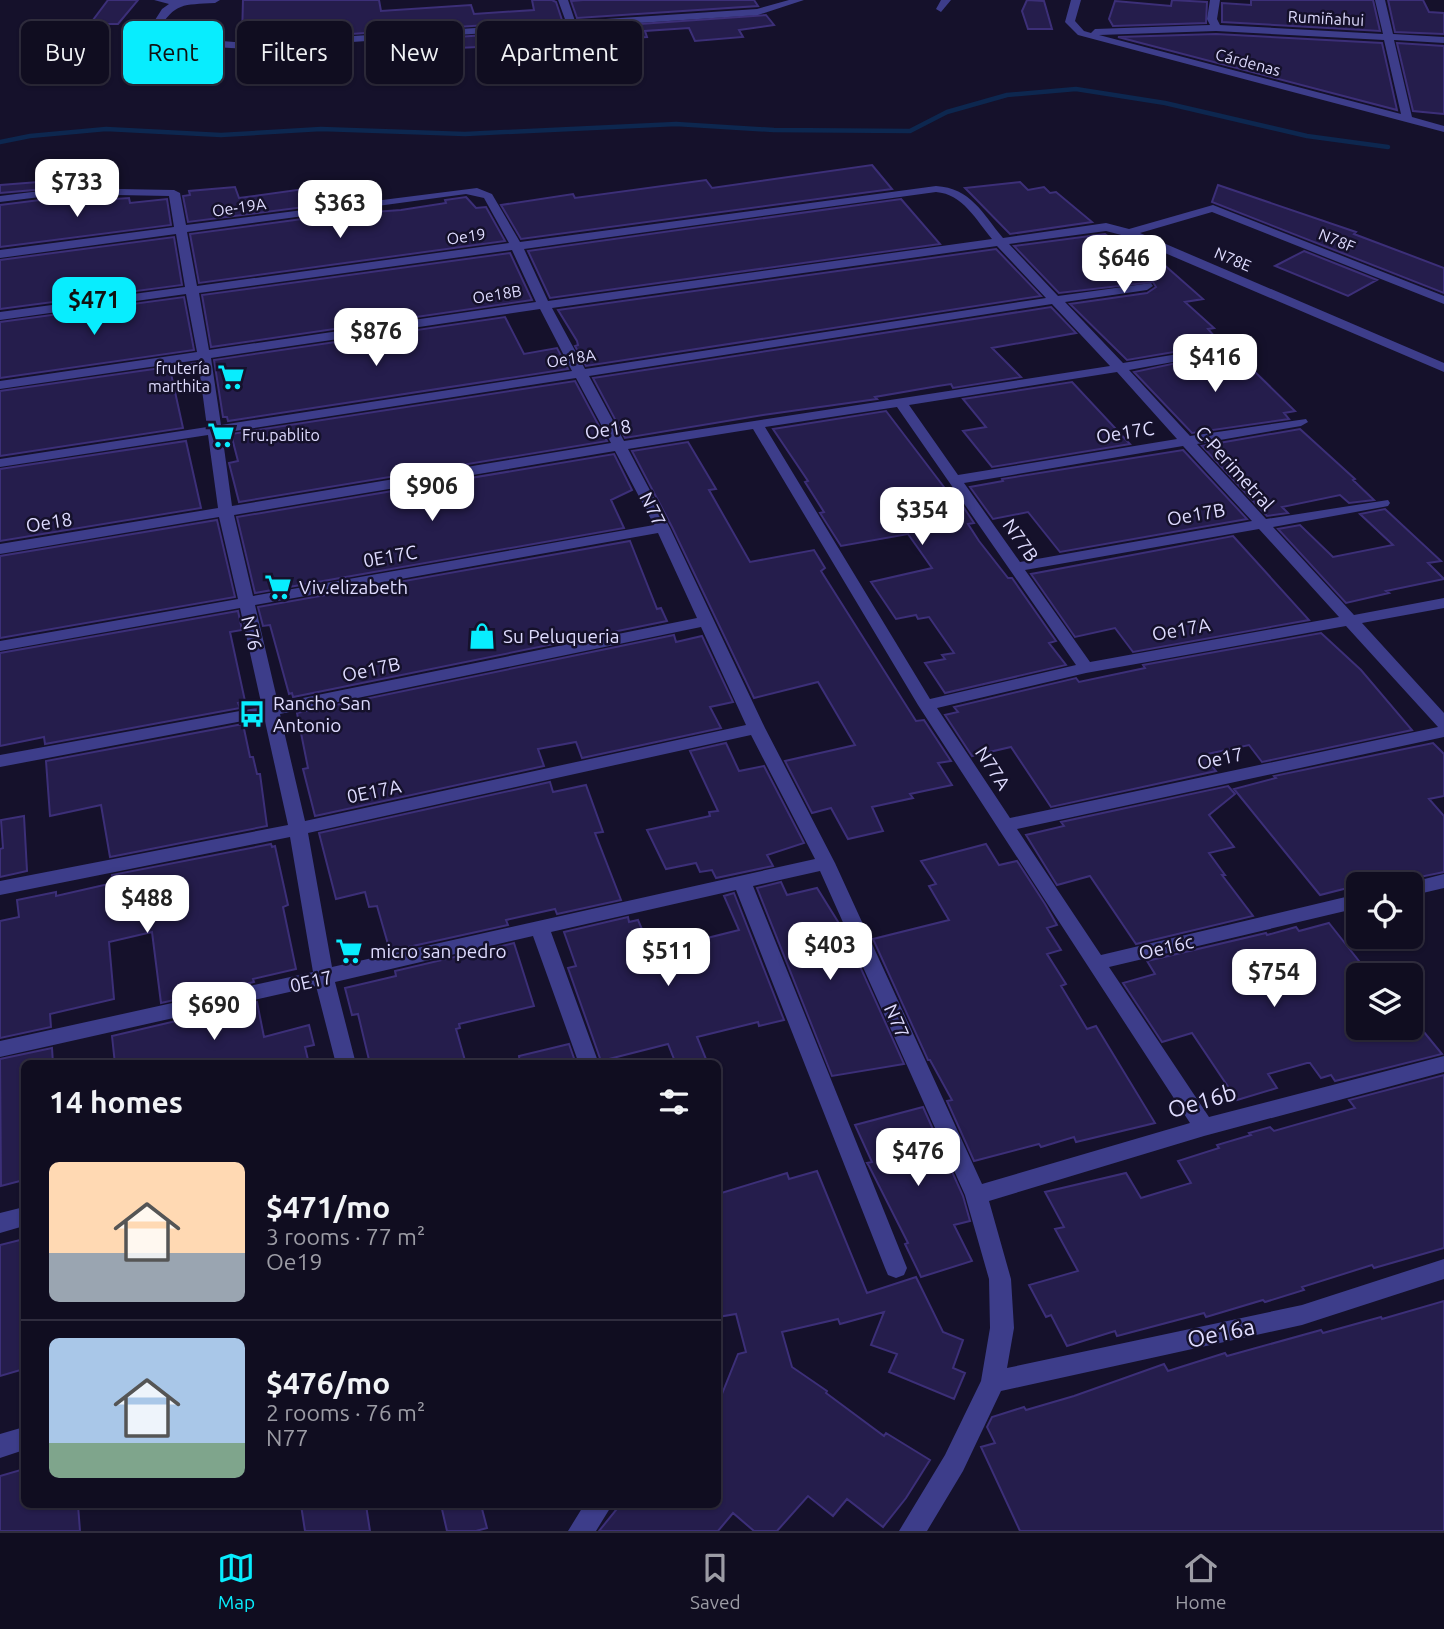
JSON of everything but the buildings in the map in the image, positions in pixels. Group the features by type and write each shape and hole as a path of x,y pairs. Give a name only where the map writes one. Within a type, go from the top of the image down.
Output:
{"street":[{"path":"159,0 215,0"},
{"path":"563,0 570,21"},
{"path":"605,21 758,12 799,0"},
{"path":"1076,0 1070,22 1081,33"},
{"path":"1215,0 1212,19 1216,28"},
{"path":"1380,0 1407,118"},
{"path":"179,1 165,11 153,31 153,36 158,39 247,46 477,29"},
{"name":"Rumiñahui","path":"1081,33 1216,28 1444,40"},
{"name":"Cárdenas","path":"1081,33 1444,129"},
{"name":"C-Perimetral","path":"936,189 950,190 962,196 1000,242 1120,368 1444,723"},
{"name":"Oe19","path":"0,316 936,189"},
{"name":"N76","path":"0,199 64,191 174,193 204,356 226,514 298,829 324,979 345,1060"},
{"name":"Oe-19A","path":"0,254 466,191 482,192"},
{"name":"N77","path":"482,192 488,196 516,245 544,305 663,528 756,728 826,863 976,1195 999,1279 1002,1328 993,1382 954,1463 912,1531"},
{"name":"N78F","path":"1129,233 1206,209 1219,210 1444,300"},
{"name":"N78E","path":"1000,242 1085,228 1106,227 1129,233 1444,368"},
{"name":"Oe18B","path":"0,386 544,305 1000,242"},
{"name":"Oe18A","path":"0,463 1147,286"},
{"name":"Oe18","path":"0,549 226,514 620,446 1120,368 1222,349"},
{"name":"N77B","path":"900,402 1086,668"},
{"name":"Oe17C","path":"955,480 1301,422"},
{"name":"N77A","path":"757,425 926,705 1204,1127"},
{"name":"Oe17B","path":"1017,567 1383,503"},
{"name":"0E17C","path":"0,646 663,528"},
{"name":"Oe17A","path":"926,705 1086,668 1444,603"},
{"name":"Oe17B","path":"0,761 271,711 707,621"},
{"name":"0E17A","path":"0,888 298,829 756,728"},
{"name":"Oe17","path":"1004,825 1444,731"},
{"name":"0E17","path":"0,1049 324,979 539,927 826,863"},
{"path":"1423,886 1444,881"},
{"path":"743,882 896,1268"},
{"name":"Oe16c","path":"1097,963 1346,904"},
{"path":"539,927 588,1060"},
{"name":"Oe16b","path":"976,1195 1204,1127 1444,1064"},
{"path":"0,1223 21,1218"},
{"name":"Oe16a","path":"993,1382 1302,1315 1444,1269"},
{"path":"0,1446 21,1440"},
{"path":"581,1531 598,1508"}],"waterway":[{"path":"0,142 30,136 106,129 221,135 321,129 465,134 676,124 774,130 910,131 947,112 1007,95 1076,89 1165,103 1307,136 1388,147"}],"place":[{"name":"frutería marthita","path":"231,377"},
{"name":"Fru.pablito","path":"221,435"},
{"name":"Viv.elizabeth","path":"278,587"},
{"name":"Su Peluqueria","path":"482,636"},
{"name":"Rancho San Antonio","path":"252,714"},
{"name":"micro san pedro","path":"349,951"}]}
